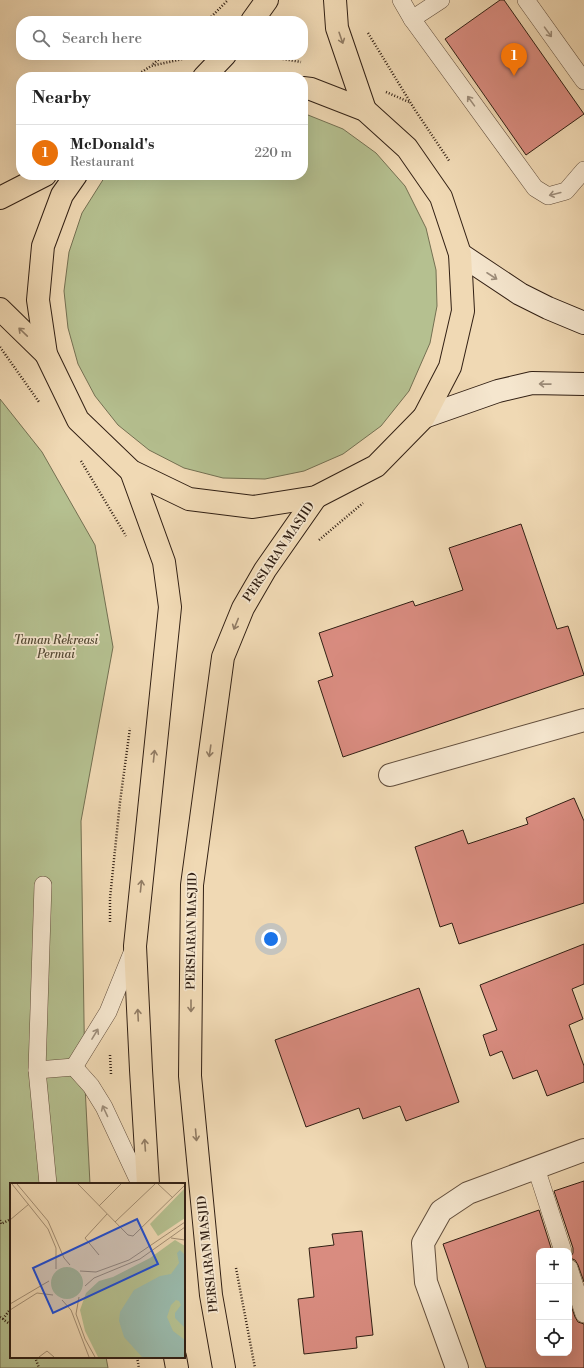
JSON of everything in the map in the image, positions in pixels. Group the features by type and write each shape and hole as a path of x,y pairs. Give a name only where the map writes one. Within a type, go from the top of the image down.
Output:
{"main road":[{"path":"256,16 267,0"},
{"path":"335,0 337,28 365,110"},
{"path":"209,72 220,60"},
{"path":"72,180 62,195 43,246 38,300 46,354 78,420 131,471 189,499 253,507 316,497 376,466 424,417 450,367 463,311 460,254 441,197 407,148 365,110 308,89"},
{"path":"0,198 35,180"},
{"path":"0,310 46,354"},
{"path":"131,471 164,562 170,607 135,946 140,1070 148,1183"},
{"name":"PERSIARAN MASJID","path":"224,1368 211,1295 190,1076 192,885 223,657 246,602 265,570 316,497"},
{"path":"175,1358 177,1368"}],"street":[{"path":"460,254 520,294 584,324"},
{"path":"424,417 498,391 532,383 584,384"},
{"path":"390,775 584,720"},
{"path":"457,1368 426,1282 423,1242 441,1211 468,1193 584,1150"}],"lane":[{"path":"401,0 412,19 534,188 548,196 566,191 584,170"},
{"path":"412,19 441,0"},
{"path":"526,0 584,82"},
{"path":"43,884 37,1070 48,1183"},
{"path":"74,1067 108,1012 135,946"},
{"path":"37,1070 74,1067"},
{"path":"74,1067 91,1086 104,1107 140,1183"},
{"path":"536,1168 562,1248"},
{"path":"572,1277 584,1314"}],"path":[{"path":"212,16 228,0"},
{"path":"366,28 368,35 409,102 448,159 451,166"},
{"path":"142,72 158,60"},
{"path":"151,66 178,60"},
{"path":"288,60 305,63"},
{"path":"354,78 409,102"},
{"path":"0,347 42,406"},
{"path":"78,456 128,540"},
{"path":"314,544 365,502"},
{"path":"110,928 110,898 131,724"},
{"path":"110,1051 111,1082"},
{"path":"0,1220 1,1224 10,1220"},
{"path":"235,1261 255,1368"},
{"path":"10,1309 2,1318 10,1324"},
{"path":"35,1358 39,1368"},
{"path":"137,1358 139,1368"}],"green space":[{"path":"308,115 343,129 376,153 405,186 426,228 436,270 437,306 430,343 409,391 381,426 343,454 304,471 265,479 223,478 184,468 149,450 118,425 95,396 78,364 68,328 64,291 69,252 82,213 103,180 308,180"},
{"name":"Taman Rekreasi Permai","path":"0,399 42,452 95,545 113,647 81,821 85,1086 90,1183 10,1183 10,1358 106,1358 108,1368 0,1368"}],"building":[{"path":"500,0 504,0 584,114 526,155 445,39"},
{"path":"521,524 557,629 568,626 584,675 343,757 318,681 333,676 319,633 413,601 415,606 463,590 449,548"},
{"path":"574,798 584,821 584,903 459,944 452,923 440,927 415,847 463,830 468,844 528,824 526,818"},
{"path":"584,944 584,984 572,989 583,1019 569,1025 584,1066 584,1082 547,1096 537,1070 513,1079 502,1051 490,1056 483,1035 497,1030 480,985"},
{"path":"419,988 459,1102 406,1121 400,1106 363,1119 359,1108 306,1127 275,1040"},
{"path":"584,1181 584,1282 578,1265 575,1260 572,1259 573,1248 554,1191"},
{"path":"539,1210 551,1248 536,1248 536,1356 572,1356 572,1308 578,1322 584,1324 584,1368 486,1368 443,1244"},
{"path":"362,1231 373,1335 356,1337 357,1348 304,1354 298,1299 314,1297 309,1248 334,1245 332,1234"}],"place":[{"name":"McDonald's","path":"514,76"}]}
